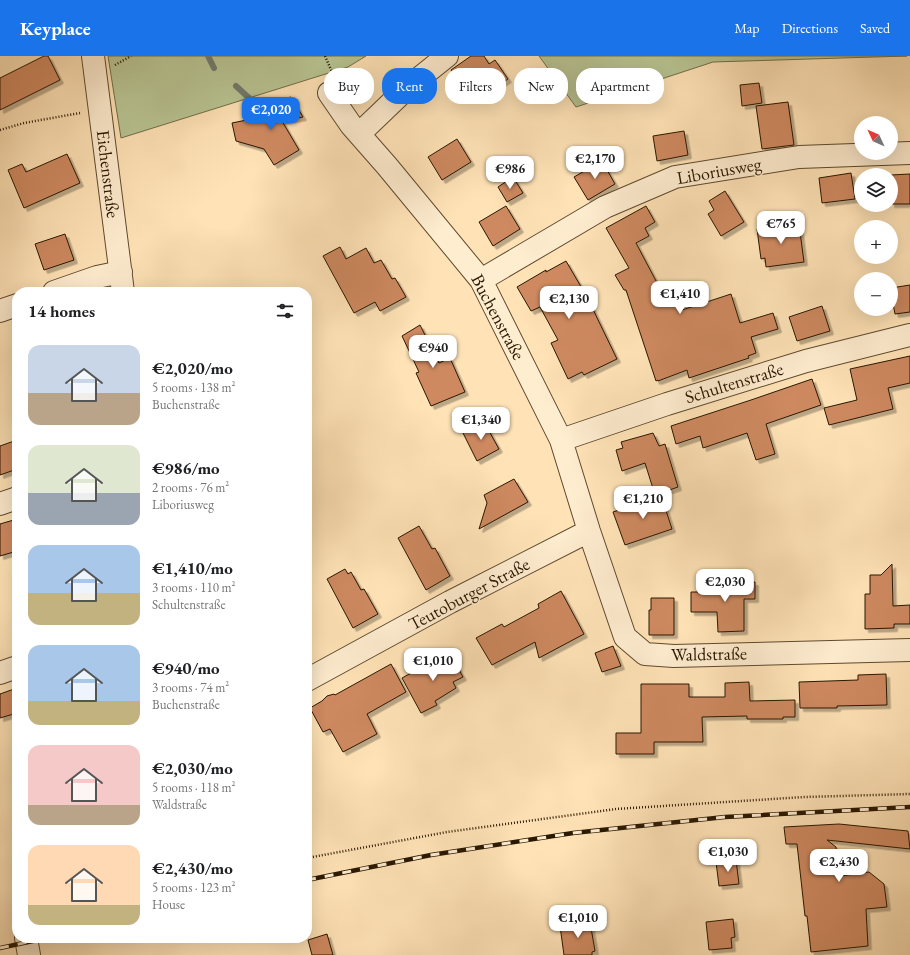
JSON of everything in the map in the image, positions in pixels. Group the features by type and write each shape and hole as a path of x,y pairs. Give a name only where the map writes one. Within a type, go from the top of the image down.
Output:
{"street":[{"name":"Eichenstraße","path":"93,56 122,282"},
{"path":"359,134 407,88 447,56"},
{"name":"Buchenstraße","path":"337,104 351,125 387,166 481,280 562,440 589,531"},
{"name":"Liboriusweg","path":"481,280 605,207 676,177 799,157 910,153"},
{"path":"68,287 97,277 122,282"},
{"path":"0,310 12,306"},
{"name":"Schultenstraße","path":"562,440 667,404 806,361 910,335"},
{"path":"0,504 12,500"},
{"name":"Waldstraße","path":"589,531 625,637 645,654 674,656 910,650"},
{"name":"Teutoburger Straße","path":"312,677 450,602 589,531"},
{"path":"0,673 12,669"},
{"path":"27,943 29,955"}],"path":[{"path":"0,130 24,123 100,110"},
{"path":"312,857 447,832 616,809 804,797 910,794"}],"green space":[{"path":"108,56 366,56 348,67 324,68 324,75 121,138"},
{"path":"539,56 907,56 713,62 664,78 664,68 576,68 576,104 585,104 576,107 568,96 568,68 548,68"}],"building":[{"path":"44,56 48,56 60,80 0,110 0,78"},
{"path":"471,56 484,56 489,64 495,60 500,68 454,68"},
{"path":"759,83 762,103 742,106 740,85"},
{"path":"291,97 303,117 282,121 299,150 274,165 264,149 236,141 232,123 271,115 268,102"},
{"path":"788,102 794,145 762,149 756,106"},
{"path":"684,131 688,155 657,161 653,136"},
{"path":"457,139 471,162 442,180 428,157"},
{"path":"67,154 80,183 24,208 8,170 22,164 26,172"},
{"path":"602,161 615,184 588,200 574,177"},
{"path":"851,173 854,199 822,203 819,178"},
{"path":"910,174 910,204 898,204 898,175"},
{"path":"513,177 523,193 507,202 498,187"},
{"path":"725,191 744,222 721,236 708,214 714,210 709,201"},
{"path":"506,206 520,229 493,246 479,222"},
{"path":"646,206 655,222 645,228 649,236 636,243 664,296 674,293 679,311 731,294 740,323 773,313 778,329 751,337 756,353 748,356 749,358 689,378 687,370 656,381 626,290 624,290 615,275 629,268 606,228"},
{"path":"799,224 804,262 766,267 765,258 761,259 757,229"},
{"path":"65,234 74,260 44,270 35,244"},
{"path":"340,247 346,259 366,248 374,263 381,260 392,279 395,278 406,297 380,311 375,302 354,313 323,256"},
{"path":"566,261 587,297 617,359 584,375 582,372 568,379 551,343 558,340 540,307 531,311 517,287 546,270 546,272"},
{"path":"910,285 910,312 898,314 898,287"},
{"path":"822,306 830,331 797,341 789,317"},
{"path":"420,325 439,363 450,358 465,392 431,406 416,373 419,372 402,336"},
{"path":"910,356 910,383 888,388 893,409 829,425 824,408 857,400 850,369"},
{"path":"812,379 821,405 766,424 775,454 756,460 747,433 703,448 700,436 676,444 671,426"},
{"path":"484,422 499,449 477,461 463,433"},
{"path":"653,433 659,446 665,444 678,487 655,495 645,463 622,471 616,450 623,448 621,442"},
{"path":"12,442 12,471 0,475 0,446"},
{"path":"514,479 528,502 479,529 487,503 484,495"},
{"path":"661,495 672,529 625,545 613,512"},
{"path":"12,520 12,552 0,556 0,524"},
{"path":"419,526 432,549 435,548 450,576 426,590 398,538"},
{"path":"892,564 893,606 910,605 910,624 894,624 894,628 865,629 865,594 870,594 870,575 881,575"},
{"path":"345,569 348,574 351,572 361,590 364,589 378,614 353,628 327,579"},
{"path":"703,581 755,582 755,599 744,599 744,631 718,632 717,612 691,612 691,592 704,592"},
{"path":"561,591 584,634 539,658 535,642 492,665 476,638 502,624 504,627 539,608 538,604"},
{"path":"651,598 674,598 674,635 649,635 649,610 651,610"},
{"path":"613,646 621,666 602,672 595,653"},
{"path":"449,652 463,677 453,682 456,688 435,701 437,705 421,713 402,678"},
{"path":"391,664 406,692 367,714 377,734 343,752 330,729 323,732 312,712 312,707 327,696 335,695"},
{"path":"886,674 887,705 837,706 837,708 800,708 799,682 858,680 858,675"},
{"path":"749,682 750,701 795,700 795,717 783,717 783,719 747,719 747,716 702,717 703,742 654,742 654,754 616,754 616,733 641,733 641,684 689,684 689,697 725,697 725,683"},
{"path":"12,690 12,714 0,718 0,694"},
{"path":"839,824 908,831 910,849 827,840 836,847 840,876 869,872 884,884 887,907 866,909 868,946 811,952 807,916 805,916 797,844 786,844 784,827"},
{"path":"736,860 739,884 719,886 716,862"},
{"path":"733,919 735,937 731,938 732,948 709,950 706,922"},
{"path":"590,922 595,951 592,952 592,955 564,955 560,926"},
{"path":"327,934 333,955 312,955 309,943 312,943 312,939"}],"waterway":[{"path":"208,56 214,68"},
{"path":"236,86 249,98"}],"railway":[{"path":"312,879 431,855 573,833 725,817 910,807"},
{"path":"0,948 24,943"}]}
